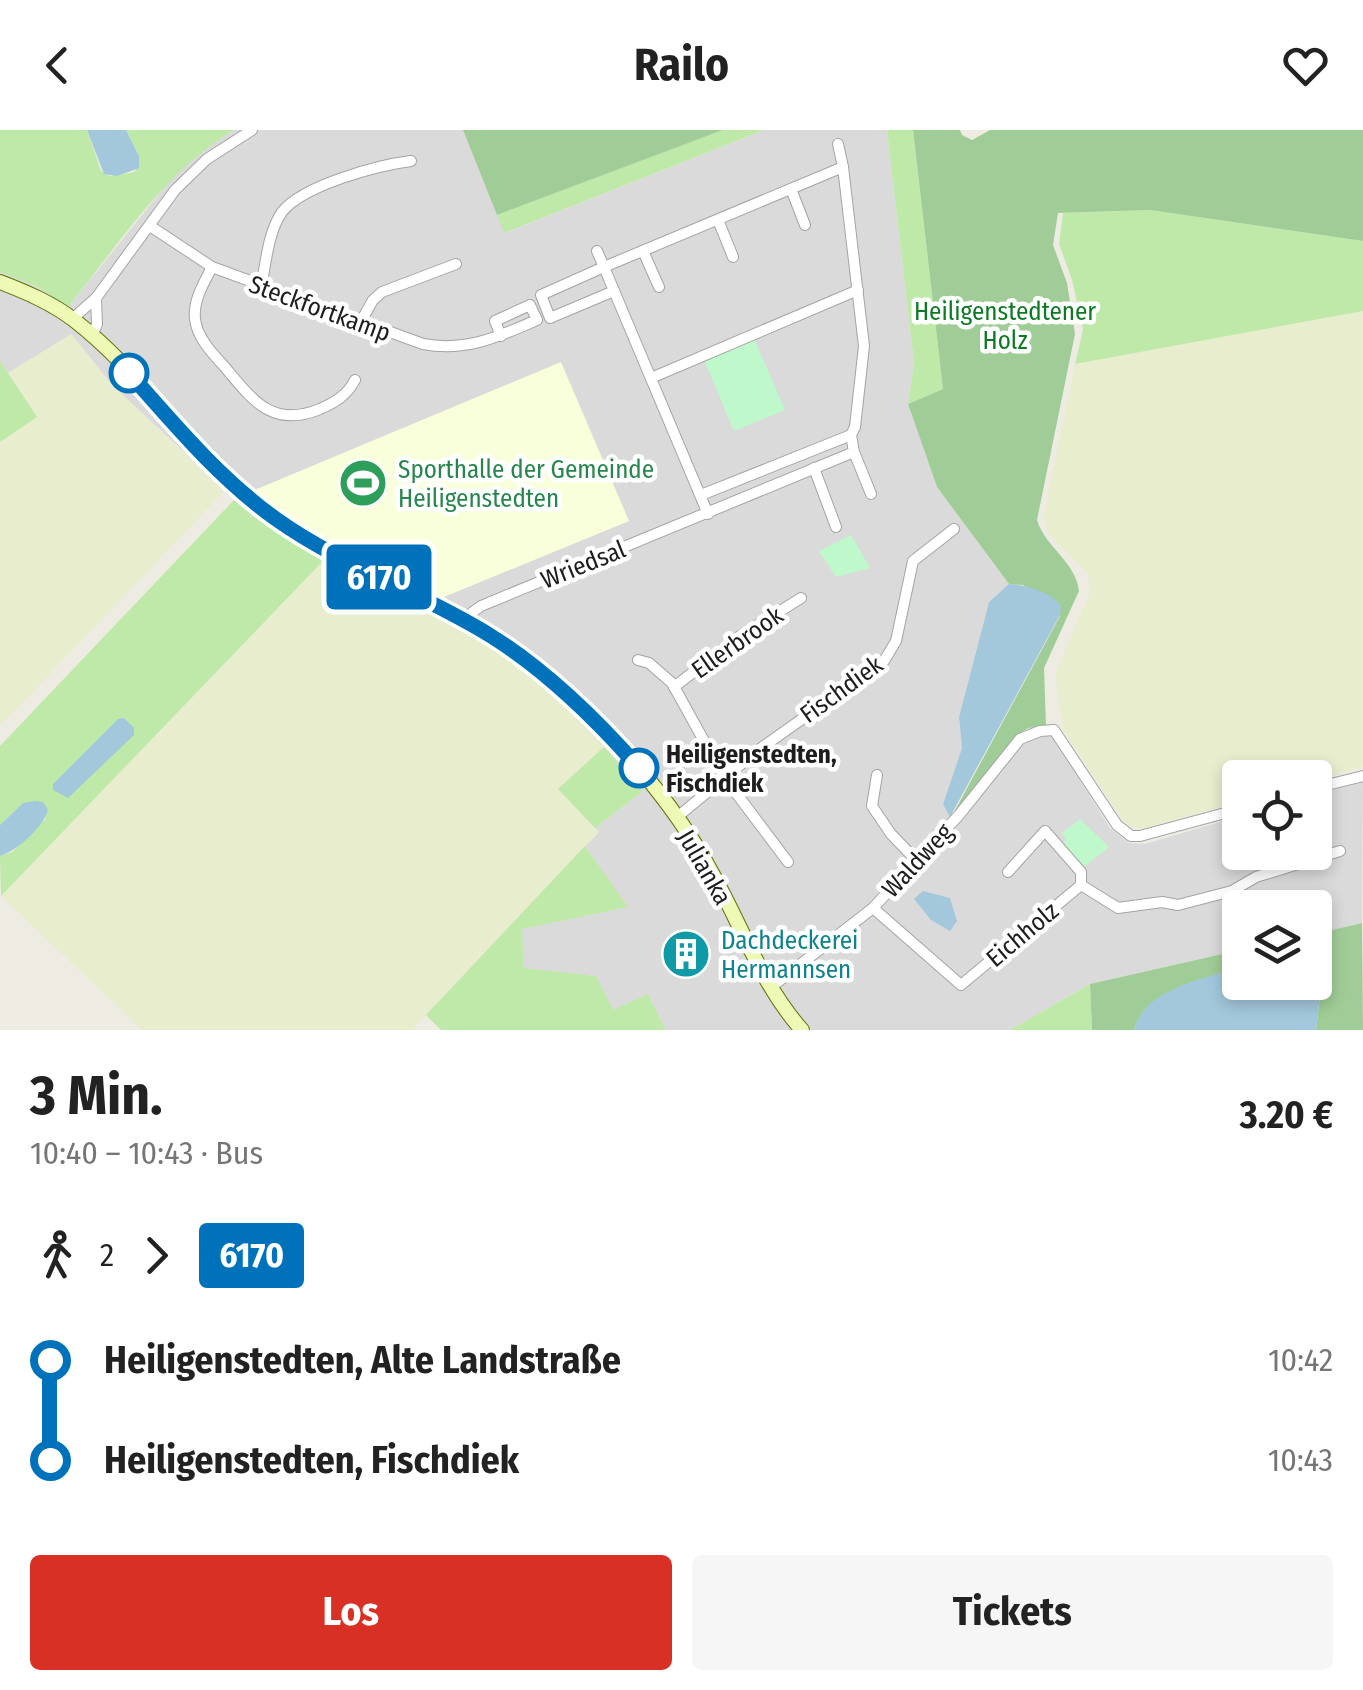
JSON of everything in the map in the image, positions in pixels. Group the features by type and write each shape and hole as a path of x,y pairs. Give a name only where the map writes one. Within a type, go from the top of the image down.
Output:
{"street":[{"path":"72,319 96,298 186,180 207,160 252,130"},
{"path":"838,144 864,359 851,435 871,494"},
{"path":"261,287 275,226 288,206 305,194 351,177 411,161"},
{"path":"614,291 550,318 541,295 842,168"},
{"path":"791,189 805,225"},
{"path":"718,220 733,257"},
{"name":"Steckfortkamp","path":"150,226 212,267 413,342 444,347 476,345 502,336"},
{"path":"597,250 708,514"},
{"path":"644,250 659,287"},
{"path":"360,323 372,300 382,292 456,264"},
{"path":"212,267 197,298 195,317 200,335 255,402 271,412 305,414 336,402 355,380"},
{"name":"Julianka","path":"0,282 46,302 92,336 259,507 307,539 462,620 524,659 599,724 653,785 676,818 712,873 770,988 802,1030"},
{"path":"651,378 858,290"},
{"path":"92,336 97,324 96,298"},
{"path":"701,495 851,435"},
{"name":"Wriedsal","path":"462,620 481,606 854,452"},
{"path":"814,468 836,528"},
{"name":"Fischdiek","path":"676,818 724,777 884,661 896,641 913,561 954,529"},
{"name":"Ellerbrook","path":"674,686 740,636 801,598"},
{"name":"Ellerbrook","path":"638,660 662,672 674,686 724,777 788,862"},
{"name":"Waldweg","path":"770,988 872,908 959,815 1020,739 1040,731 1054,730 1117,826 1130,836 1222,813"},
{"path":"876,775 872,806 890,834 916,860"},
{"path":"1332,784 1363,776"},
{"name":"Eichholz","path":"1008,872 1045,831 1080,872 1081,885"},
{"name":"Eichholz","path":"1081,885 1118,908 1162,902 1178,905 1232,891 1256,877 1340,851"},
{"name":"Eichholz","path":"872,908 961,985 1081,885"}],"shaded area":[{"path":"234,130 463,130 505,233 764,130 887,130 914,363 908,404 937,487 1009,584 989,602 959,717 962,748 943,804 953,814 1015,737 1028,728 1046,726 1110,828 1129,843 1145,844 1222,821 1222,870 1332,870 1332,790 1363,782 1362,923 1332,930 1332,890 1222,890 1222,954 1090,984 1010,1030 666,1030 648,994 613,1011 596,976 524,969 521,929 627,907 585,846 598,833 595,828 643,791 532,677 478,639 324,560 255,518 112,385 72,335 8,373 0,361 0,272 38,287 69,306 170,180 195,155"},
{"path":"1363,311 1363,767 1332,775 1332,760 1222,760 1222,806 1142,829 1126,825 1064,731 1057,691 1056,672 1090,593 1088,574 1049,534 1043,519 1075,364"},
{"path":"71,334 112,385 224,491 0,726 0,442 36,417 8,373"},
{"path":"561,362 629,521 439,599 313,533 252,491"},
{"path":"324,560 478,639 559,700 604,747 558,789 599,832 412,1030 142,1030 1,896"}],"green space":[{"path":"0,130 87,130 101,171 110,176 135,172 139,156 126,130 234,130 164,188 68,307 38,287 0,272"},
{"path":"463,130 723,130 497,215"},
{"path":"723,130 764,130 504,233 497,215"},
{"path":"887,130 913,130 943,389 908,404 914,363"},
{"name":"Heiligenstedtener Holz","path":"913,130 960,130 972,140 990,130 1363,130 1363,241 1150,210 1058,213 1053,245 1067,283 1075,334 1037,520 1072,571 1079,591 1044,668 1046,726 1028,728 1015,737 953,814 1060,616 1023,585 1009,584 937,487 908,404 943,389"},
{"path":"1150,210 1363,241 1363,311 1075,364 1083,330 1059,244 1063,213"},
{"path":"754,339 785,410 734,431 704,360"},
{"path":"0,361 37,417 0,442"},
{"path":"234,500 255,518 324,560 1,896 0,856 12,852 46,818 23,803 0,825 0,746"},
{"path":"851,535 870,568 836,577 819,551"},
{"path":"604,747 643,791 595,828 558,789"},
{"path":"1080,819 1109,847 1081,869 1062,844 1067,839 1062,833"},
{"path":"585,846 628,907 522,929 524,968 596,976 613,1010 648,994 666,1030 441,1030 426,1015"},
{"path":"1362,923 1363,1030 1316,1030 1319,1000 1332,1000 1332,930"},
{"path":"1222,954 1222,973 1163,997 1140,1017 1134,1030 1092,1030 1090,984"},
{"path":"1090,984 1092,1030 1010,1030"}],"water":[{"path":"87,130 126,130 139,156 139,168 117,176 104,174"},
{"path":"1009,584 1045,593 1061,606 1060,615 950,817 943,804 962,748 959,717 989,602"},
{"path":"124,718 134,728 134,735 68,798 53,790 53,784 118,719"},
{"path":"43,802 48,810 41,824 21,844 0,856 0,825 23,803"},
{"path":"923,891 950,898 957,921 950,931 931,920 914,899"},
{"path":"1222,972 1222,1000 1319,1000 1316,1030 1134,1030 1150,1004 1194,981"}],"bus line":[{"name":"6170","path":"129,373 259,507 307,539 510,649 557,685 639,768"}],"place":[{"name":"Sporthalle der Gemeinde Heiligenstedten","path":"363,483"},
{"name":"Heiligenstedten, Fischdiek","path":"639,768"},
{"name":"Dachdeckerei Hermannsen","path":"686,954"}]}
